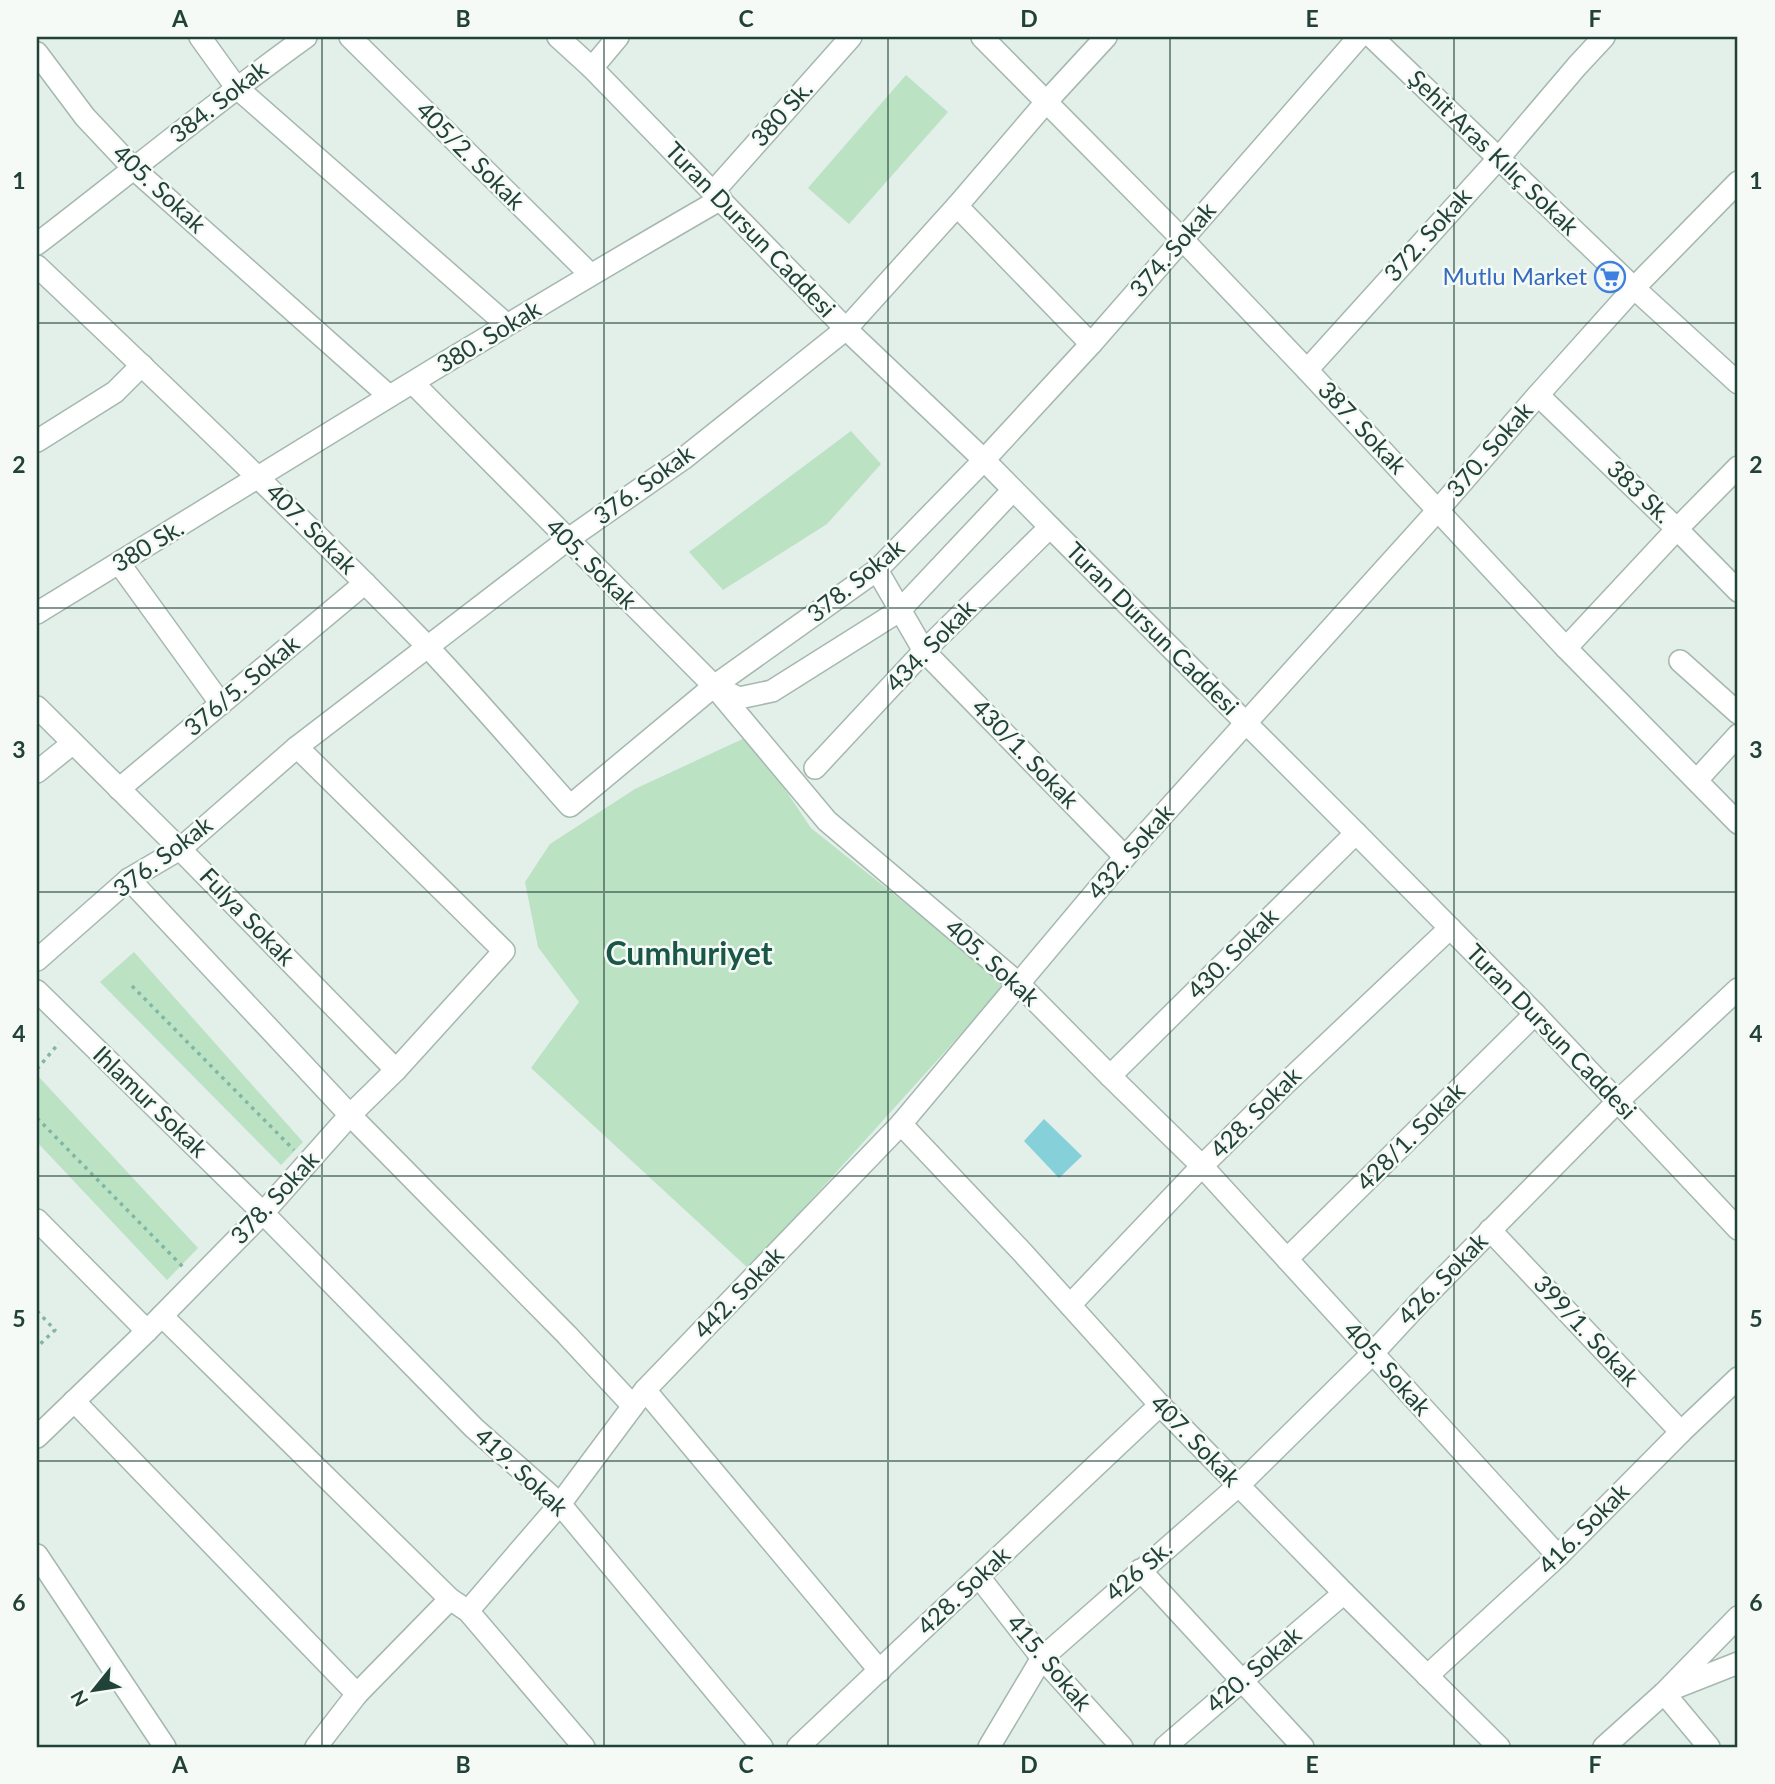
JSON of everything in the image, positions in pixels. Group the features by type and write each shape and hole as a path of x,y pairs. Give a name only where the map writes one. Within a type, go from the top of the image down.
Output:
{"street":[{"path":"200,37 236,87 506,324"},
{"name":"384. Sokak","path":"37,244 236,87 306,37"},
{"name":"405/2. Sokak","path":"350,37 590,274"},
{"name":"Turan Dursun Caddesi","path":"558,37 592,68 846,328 984,460 1356,833 1535,1014 1738,1229"},
{"path":"592,68 618,37"},
{"name":"380 Sk.","path":"717,195 851,37"},
{"name":"387. Sokak","path":"982,37 1182,239 1566,648 1738,823"},
{"name":"376. Sokak","path":"37,960 129,879 180,849 297,747 567,540 683,459 846,328 1106,37"},
{"name":"374. Sokak","path":"984,460 1091,344 1359,37"},
{"name":"Şehit Aras Kılıç Sokak","path":"1372,37 1634,288 1738,383"},
{"name":"372. Sokak","path":"1307,370 1604,37"},
{"name":"405. Sokak","path":"37,53 85,117 134,169 389,396"},
{"name":"370. Sokak","path":"1247,723 1634,288 1738,182"},
{"name":"380. Sokak","path":"259,478 717,195"},
{"path":"957,206 1091,344"},
{"name":"407. Sokak","path":"37,266 365,583 427,647 570,806"},
{"path":"37,441 115,392 142,365"},
{"name":"405. Sokak","path":"413,383 714,686 827,821 1018,983 1202,1166 1558,1556"},
{"name":"383 Sk.","path":"1538,395 1738,592"},
{"name":"378. Sokak","path":"570,806 714,686 877,570 984,460"},
{"path":"1566,648 1738,467"},
{"name":"380 Sk.","path":"37,613 259,478"},
{"path":"714,686 739,698 772,691 899,611 1013,490"},
{"name":"434. Sokak","path":"815,768 924,651 1049,527"},
{"path":"119,563 221,704"},
{"name":"430/1. Sokak","path":"877,570 924,651 1125,857"},
{"name":"376/5. Sokak","path":"119,789 365,583"},
{"path":"1680,661 1738,713"},
{"name":"Fulya Sokak","path":"37,707 396,1070"},
{"name":"432. Sokak","path":"1018,983 1125,857 1247,723"},
{"path":"1697,780 1738,735"},
{"path":"37,772 73,743"},
{"name":"378. Sokak","path":"37,1437 155,1324 263,1213 504,951 297,747"},
{"name":"430. Sokak","path":"1110,1076 1356,833"},
{"path":"129,879 351,1115 566,1335 639,1398 880,1671"},
{"name":"428. Sokak","path":"1070,1306 1202,1166 1450,928"},
{"name":"442. Sokak","path":"468,1611 560,1504 639,1398 901,1124 1018,983"},
{"name":"426. Sokak","path":"1238,1486 1372,1354 1618,1101 1738,989"},
{"name":"Ihlamur Sokak","path":"37,991 263,1213"},
{"name":"428/1. Sokak","path":"1287,1259 1535,1014"},
{"name":"407. Sokak","path":"901,1124 1023,1253 1160,1405 1427,1676 1489,1744"},
{"name":"419. Sokak","path":"263,1213 474,1428 560,1504 762,1747"},
{"path":"37,1220 155,1324 450,1599 468,1611 584,1747"},
{"name":"399/1. Sokak","path":"1490,1230 1681,1432"},
{"name":"416. Sokak","path":"1427,1676 1558,1556 1738,1378"},
{"path":"74,1401 357,1694"},
{"name":"428. Sokak","path":"798,1747 1160,1405"},
{"name":"426 Sk.","path":"1042,1658 1238,1486"},
{"path":"37,1555 165,1747"},
{"path":"1140,1570 1303,1747"},
{"name":"415. Sokak","path":"979,1577 1042,1658 1122,1747"},
{"name":"420. Sokak","path":"1165,1747 1344,1593"},
{"path":"316,1747 357,1694 450,1599"},
{"path":"1604,1747 1664,1693 1738,1617"},
{"path":"989,1747 1042,1658"},
{"path":"1664,1693 1738,1663"},
{"path":"1664,1693 1709,1747"}],"path":[{"path":"132,986 308,1164"},
{"path":"37,1069 59,1043"},
{"path":"37,1118 197,1281"},
{"path":"37,1311 55,1330 37,1347"}],"green space":[{"path":"906,75 948,112 849,224 808,188"},
{"path":"851,431 881,464 827,524 723,590 689,552"},
{"path":"749,736 811,828 1006,984 749,1269 531,1068 579,1002 538,947 525,882 550,844 635,789"},
{"path":"134,952 303,1142 281,1165 100,982"},
{"path":"37,1075 198,1248 167,1280 37,1142"}],"water":[{"path":"1044,1119 1082,1156 1059,1178 1024,1141"}],"place":[{"name":"Mutlu Market","path":"1610,277"}],"district":[{"name":"Cumhuriyet","path":"689,954"}]}
